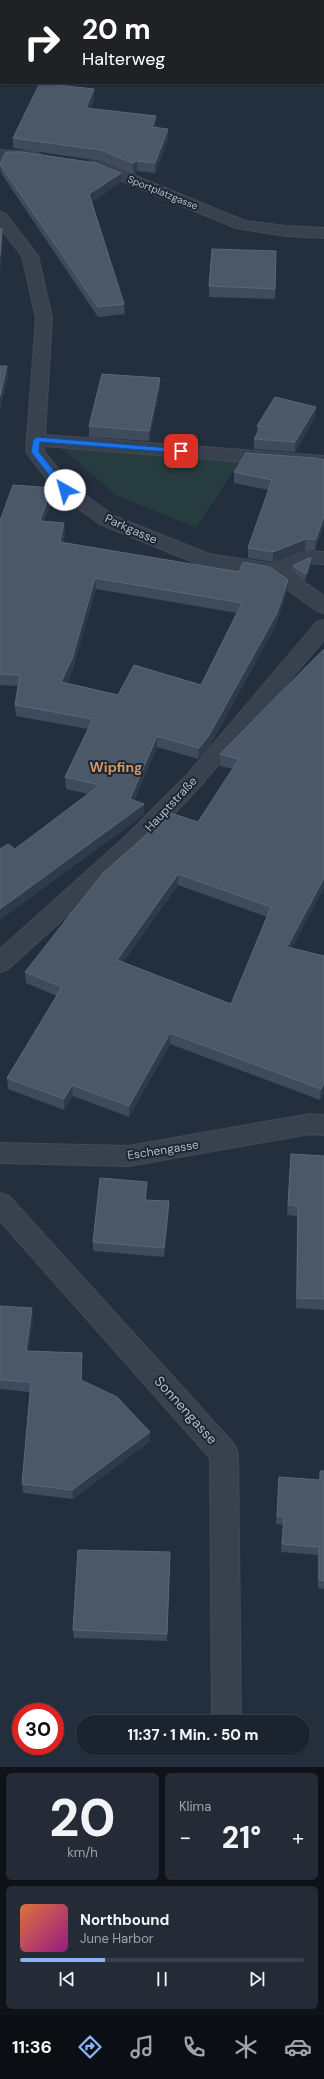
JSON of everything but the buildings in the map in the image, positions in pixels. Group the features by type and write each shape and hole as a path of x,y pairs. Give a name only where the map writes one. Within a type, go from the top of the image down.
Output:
{"street":[{"path":"0,155 22,155 46,159"},
{"name":"Sportplatzgasse","path":"78,164 101,167 242,225 286,231 324,233"},
{"name":"Parkgasse","path":"0,217 30,256 44,318 35,452 65,490 107,520 204,560 275,571"},
{"path":"37,440 324,462"},
{"path":"275,571 306,557 324,558"},
{"path":"275,571 324,606"},
{"name":"Hauptstraße","path":"0,963 134,842 194,780 324,627"},
{"name":"Eschengasse","path":"0,1153 128,1156 310,1124 324,1125"},
{"name":"Sonnengasse","path":"0,1204 224,1453 227,1715"}],"green space":[{"path":"62,448 240,461 196,528 116,495"}],"district":[{"name":"Wipfing","path":"116,767"}],"route":[{"path":"65,490 35,452 37,440 181,451"}]}
